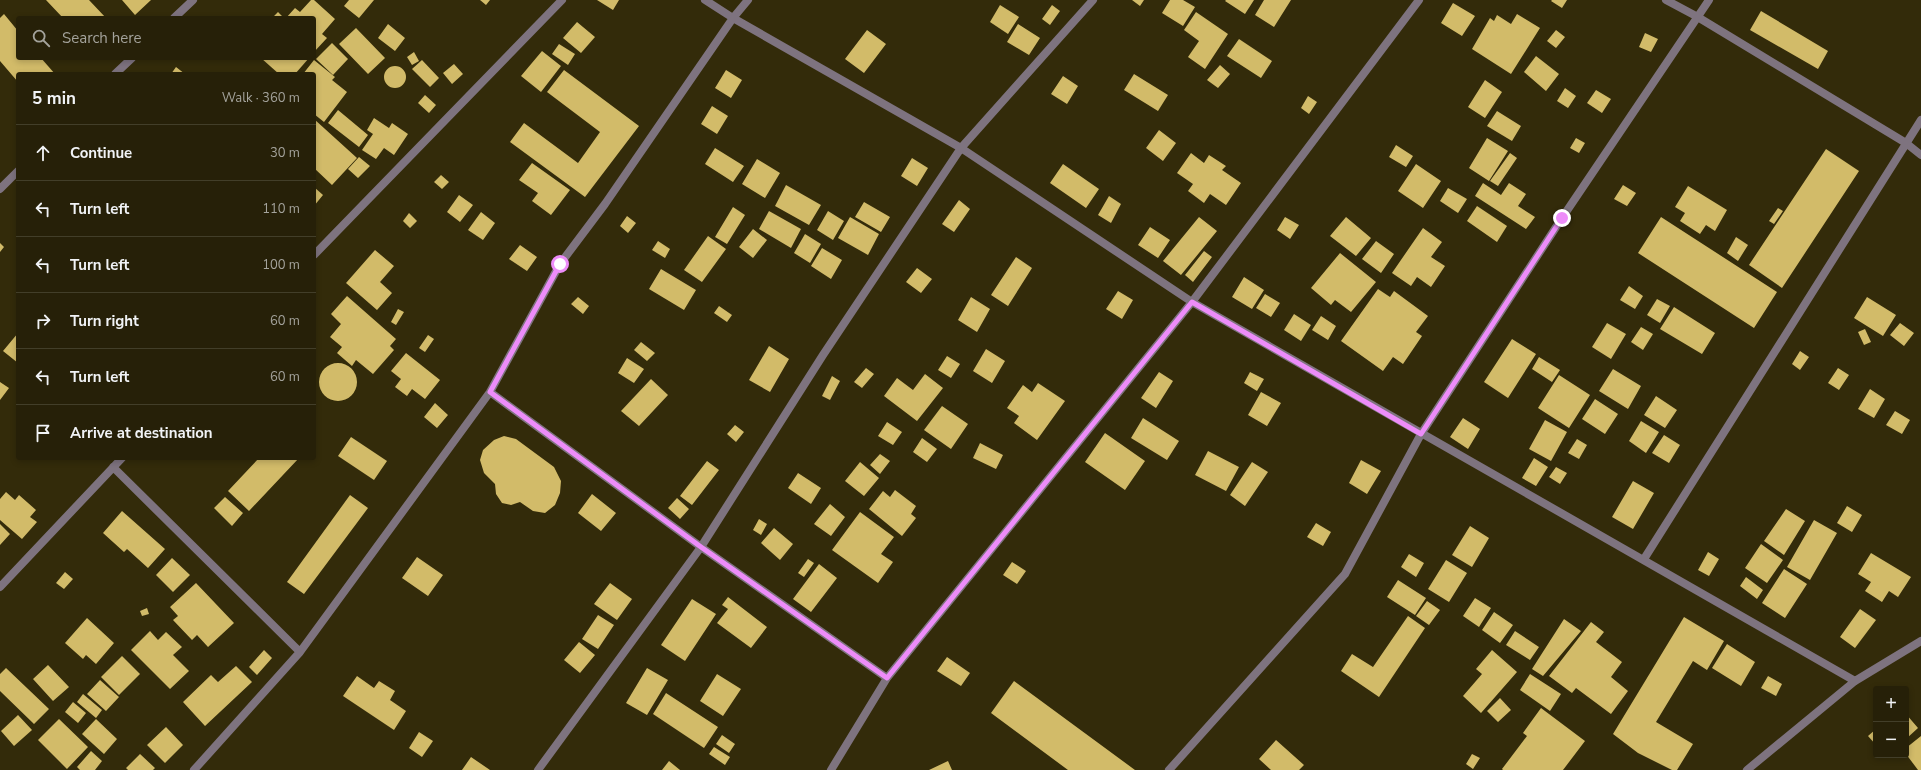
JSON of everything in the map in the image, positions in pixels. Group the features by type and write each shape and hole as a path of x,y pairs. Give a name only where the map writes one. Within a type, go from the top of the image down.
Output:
{"street":[{"path":"176,16 193,0"},
{"path":"316,253 562,0"},
{"path":"705,0 961,148 1192,302 1421,434 1644,559 1855,681"},
{"path":"194,770 300,652 490,392 560,264 605,204 748,0"},
{"path":"538,770 701,547 823,355 961,148 1093,0"},
{"path":"831,770 887,678 1192,302 1419,0"},
{"path":"1666,0 1696,16 1906,143 1921,154"},
{"path":"1169,770 1345,574 1421,434 1696,16 1709,0"},
{"path":"117,72 130,60"},
{"path":"1644,559 1921,120"},
{"path":"0,189 16,173"},
{"path":"490,392 701,547 887,678"},
{"path":"0,587 120,460"},
{"path":"113,467 300,652"},
{"path":"1747,770 1855,681 1921,641"}],"building":[{"path":"46,0 89,0 104,16 61,16"},
{"path":"122,0 151,0 135,15"},
{"path":"311,0 314,0 335,19 322,34 327,38 316,50 316,16 288,16 295,8 300,12"},
{"path":"349,0 374,0 359,18 344,6"},
{"path":"480,0 490,0 486,5"},
{"path":"597,0 619,0 613,10"},
{"path":"1132,0 1144,0 1140,6"},
{"path":"1170,0 1183,0 1195,7 1183,26 1162,13"},
{"path":"1254,0 1245,14 1225,1"},
{"path":"1264,0 1291,0 1274,27 1255,15"},
{"path":"1567,0 1562,8 1551,1"},
{"path":"1453,3 1475,16 1462,36 1441,23"},
{"path":"1000,5 1019,17 1008,34 990,22"},
{"path":"1052,5 1060,11 1050,25 1042,19"},
{"path":"1761,11 1828,51 1818,69 1750,30"},
{"path":"278,12 282,16 274,16"},
{"path":"1196,12 1228,34 1205,69 1188,57 1199,41 1184,30"},
{"path":"4,14 16,29 16,60 43,60 53,72 16,72 16,80 0,61 0,18"},
{"path":"1517,14 1540,28 1511,74 1472,49 1490,18 1494,21 1497,15 1511,24"},
{"path":"577,22 595,37 581,53 563,38"},
{"path":"388,24 405,38 395,51 378,38"},
{"path":"1018,24 1040,38 1029,55 1007,42"},
{"path":"356,28 385,58 368,74 339,44"},
{"path":"867,30 886,44 864,73 845,59"},
{"path":"1556,30 1565,37 1556,48 1547,41"},
{"path":"1645,33 1658,39 1651,52 1639,47"},
{"path":"1239,39 1272,61 1261,78 1227,56"},
{"path":"332,43 348,59 333,75 316,59"},
{"path":"559,44 575,54 568,65 552,54"},
{"path":"542,51 561,66 541,92 521,76"},
{"path":"414,52 419,61 412,65 407,57"},
{"path":"1536,56 1559,74 1546,91 1524,72"},
{"path":"263,60 307,60 297,72 277,72"},
{"path":"314,60 335,77 332,80 347,92 324,122 316,116 316,72 305,72"},
{"path":"422,60 439,78 430,87 412,69"},
{"path":"454,64 463,74 452,84 443,73"},
{"path":"1220,65 1230,74 1218,88 1207,80"},
{"path":"395,66 403,69 406,77 403,85 395,88 387,85 384,77 387,69"},
{"path":"176,67 182,72 172,72"},
{"path":"564,70 639,126 585,197 510,142 524,123 578,163 600,132 547,92"},
{"path":"726,70 742,80 731,98 715,88"},
{"path":"1134,74 1168,95 1158,111 1124,90"},
{"path":"1063,76 1078,86 1067,104 1051,94"},
{"path":"1485,80 1502,92 1485,118 1468,107"},
{"path":"1565,88 1576,96 1568,108 1557,101"},
{"path":"1596,90 1611,99 1602,113 1587,103"},
{"path":"425,95 436,105 429,113 418,103"},
{"path":"1308,96 1317,102 1309,114 1301,108"},
{"path":"712,106 728,116 717,134 701,124"},
{"path":"338,110 368,135 359,147 328,123"},
{"path":"1497,111 1521,126 1512,141 1487,126"},
{"path":"374,118 389,128 392,123 408,134 394,155 384,148 376,159 362,150 373,134 367,130"},
{"path":"316,121 357,158 332,185 316,170"},
{"path":"1159,130 1176,143 1163,161 1146,148"},
{"path":"1487,138 1508,151 1489,181 1469,168"},
{"path":"1576,138 1585,143 1579,153 1570,148"},
{"path":"1396,145 1413,156 1406,167 1389,157"},
{"path":"715,148 744,166 733,182 705,164"},
{"path":"1826,149 1859,171 1782,288 1749,265"},
{"path":"1191,153 1204,163 1209,155 1226,166 1222,170 1241,183 1226,205 1210,194 1204,203 1188,191 1193,184 1177,173"},
{"path":"1510,153 1517,158 1498,186 1490,181"},
{"path":"359,157 370,166 358,178 348,169"},
{"path":"912,158 928,168 917,186 901,176"},
{"path":"757,159 780,173 765,198 742,184"},
{"path":"532,163 570,190 551,215 532,201 538,193 519,180"},
{"path":"1063,164 1099,189 1086,208 1050,183"},
{"path":"1416,164 1441,181 1423,208 1398,191"},
{"path":"441,175 449,182 442,189 434,182"},
{"path":"1483,183 1501,195 1509,183 1526,194 1518,206 1535,217 1526,229 1475,196"},
{"path":"786,185 821,205 809,225 775,206"},
{"path":"1623,185 1636,193 1627,206 1614,199"},
{"path":"1688,186 1727,210 1715,231 1706,225 1700,234 1680,221 1685,213 1675,207"},
{"path":"1448,188 1467,199 1458,213 1440,201"},
{"path":"316,189 323,195 316,204"},
{"path":"459,195 473,205 460,222 447,212"},
{"path":"1109,196 1121,204 1111,223 1098,215"},
{"path":"959,200 970,209 954,232 942,224"},
{"path":"864,202 890,217 881,232 855,217"},
{"path":"1477,206 1507,226 1497,242 1467,221"},
{"path":"733,207 745,215 727,244 715,237"},
{"path":"1778,208 1783,211 1774,224 1769,221"},
{"path":"769,211 801,229 791,248 759,229"},
{"path":"828,211 844,221 833,240 817,230"},
{"path":"481,212 495,223 483,240 468,230"},
{"path":"409,213 417,221 410,228 403,221"},
{"path":"627,216 636,223 628,233 620,226"},
{"path":"850,217 879,234 868,255 838,238"},
{"path":"1199,217 1217,231 1181,275 1163,261"},
{"path":"1285,217 1299,225 1290,239 1277,230"},
{"path":"1346,217 1371,238 1356,256 1330,236"},
{"path":"1661,217 1777,292 1754,328 1638,253"},
{"path":"1150,227 1170,240 1158,258 1138,245"},
{"path":"1423,228 1442,242 1431,257 1445,266 1431,287 1417,277 1411,286 1392,273"},
{"path":"753,229 767,240 753,258 739,247"},
{"path":"805,234 821,244 810,263 794,253"},
{"path":"708,236 726,249 702,282 684,270"},
{"path":"1736,237 1748,245 1738,261 1727,253"},
{"path":"658,241 670,249 665,258 652,250"},
{"path":"1376,241 1394,254 1381,273 1362,259"},
{"path":"0,243 4,247 0,252"},
{"path":"520,245 537,257 527,271 509,259"},
{"path":"822,248 842,260 831,279 811,266"},
{"path":"375,250 394,266 380,282 392,293 377,310 346,283"},
{"path":"1204,251 1212,257 1193,282 1185,275"},
{"path":"1340,253 1376,282 1351,312 1335,300 1331,305 1311,288"},
{"path":"1016,257 1032,268 1008,306 991,295"},
{"path":"917,268 932,279 921,293 906,282"},
{"path":"661,269 696,290 684,310 649,289"},
{"path":"1244,277 1264,290 1252,309 1232,297"},
{"path":"1629,286 1643,296 1635,309 1620,300"},
{"path":"1378,289 1390,297 1394,291 1428,316 1416,332 1422,336 1403,364 1393,357 1383,371 1341,341"},
{"path":"1118,291 1133,300 1122,319 1106,309"},
{"path":"1265,294 1280,303 1271,317 1256,308"},
{"path":"347,296 396,339 390,346 394,350 373,374 356,360 352,366 337,353 342,347 330,337 341,324 331,314"},
{"path":"578,297 589,306 583,314 571,304"},
{"path":"971,297 990,309 977,332 958,320"},
{"path":"1867,297 1896,315 1883,336 1854,318"},
{"path":"1657,299 1670,306 1660,323 1647,315"},
{"path":"719,306 732,315 727,322 714,313"},
{"path":"1674,307 1715,333 1702,354 1660,329"},
{"path":"398,309 404,312 396,325 391,322"},
{"path":"1294,314 1311,325 1301,341 1284,330"},
{"path":"1321,316 1336,326 1328,340 1312,330"},
{"path":"1607,323 1626,334 1611,359 1592,347"},
{"path":"1900,323 1914,333 1904,346 1890,335"},
{"path":"1641,327 1653,334 1643,350 1631,342"},
{"path":"1865,329 1871,342 1864,345 1858,332"},
{"path":"16,335 16,361 3,351"},
{"path":"428,335 434,339 425,352 419,348"},
{"path":"1512,339 1536,354 1508,398 1484,382"},
{"path":"641,342 655,353 647,361 634,350"},
{"path":"769,346 789,359 770,392 749,380"},
{"path":"986,349 1005,361 992,383 973,371"},
{"path":"1800,351 1809,357 1800,370 1792,364"},
{"path":"406,353 440,380 425,399 412,389 407,396 395,387 401,379 391,371"},
{"path":"947,356 960,364 951,378 938,370"},
{"path":"1539,357 1560,370 1552,382 1532,369"},
{"path":"627,358 644,369 634,383 618,373"},
{"path":"334,363 342,363 349,366 354,371 357,382 354,393 349,398 342,401 334,401 327,398 322,393 319,386 319,378 322,371 327,366"},
{"path":"866,368 874,374 862,388 854,382"},
{"path":"1838,368 1849,375 1839,390 1828,383"},
{"path":"1613,369 1641,386 1628,409 1599,391"},
{"path":"1159,372 1173,381 1156,408 1141,398"},
{"path":"1250,372 1264,379 1257,391 1244,383"},
{"path":"925,374 943,388 917,421 884,396 897,378 913,390"},
{"path":"1559,375 1590,395 1569,428 1538,408"},
{"path":"832,376 840,381 830,400 822,396"},
{"path":"651,379 668,395 639,426 621,411"},
{"path":"0,382 9,388 0,400"},
{"path":"1038,383 1065,401 1037,440 1014,423 1019,416 1007,408 1023,385 1032,392"},
{"path":"1870,389 1885,399 1874,418 1858,409"},
{"path":"1261,392 1281,403 1267,426 1248,415"},
{"path":"1656,396 1677,410 1665,428 1644,415"},
{"path":"1595,399 1618,414 1605,434 1582,419"},
{"path":"435,403 448,415 437,428 424,417"},
{"path":"942,406 968,424 951,449 924,430"},
{"path":"1895,411 1910,420 1902,434 1886,425"},
{"path":"1143,418 1179,441 1167,460 1131,438"},
{"path":"1463,418 1480,429 1468,449 1450,437"},
{"path":"1545,420 1567,432 1551,461 1529,449"},
{"path":"1641,421 1659,432 1646,453 1629,441"},
{"path":"887,422 902,432 893,445 878,436"},
{"path":"735,425 744,432 736,442 727,434"},
{"path":"1105,433 1145,461 1125,490 1085,462"},
{"path":"1664,435 1680,445 1669,463 1652,453"},
{"path":"504,436 516,439 554,467 561,481 560,493 555,505 545,513 533,511 520,502 511,505 502,503 496,494 495,484 484,473 480,460 483,450 494,440"},
{"path":"351,437 387,461 374,480 338,456"},
{"path":"922,438 937,449 927,462 913,452"},
{"path":"1577,439 1587,445 1579,459 1568,453"},
{"path":"980,443 1003,455 996,469 973,458"},
{"path":"1208,451 1239,467 1226,491 1195,475"},
{"path":"880,454 890,461 880,474 870,465"},
{"path":"1534,458 1548,467 1536,486 1522,478"},
{"path":"257,460 297,460 249,511 228,491"},
{"path":"1361,460 1381,471 1367,494 1349,483"},
{"path":"707,461 719,470 692,505 680,496"},
{"path":"860,462 879,478 864,496 845,481"},
{"path":"1252,462 1268,472 1245,506 1230,495"},
{"path":"1556,467 1567,473 1560,484 1549,477"},
{"path":"798,473 821,488 811,504 788,488"},
{"path":"1633,481 1654,493 1633,529 1612,517"},
{"path":"895,490 916,506 911,514 916,518 902,536 869,509 883,491 890,497"},
{"path":"6,492 15,500 19,495 36,510 30,517 37,522 22,539 0,520 0,499"},
{"path":"592,494 616,513 601,531 578,513"},
{"path":"350,495 368,508 304,594 287,582"},
{"path":"225,497 243,513 232,526 214,508"},
{"path":"677,498 689,509 680,519 668,508"},
{"path":"830,504 845,517 831,536 814,524"},
{"path":"1847,506 1862,515 1852,532 1837,523"},
{"path":"1786,509 1805,521 1784,555 1764,541"},
{"path":"122,511 165,549 148,568 127,549 124,552 103,533"},
{"path":"860,512 894,537 881,554 893,562 878,583 832,550"},
{"path":"759,519 767,524 761,535 753,530"},
{"path":"1814,520 1837,533 1810,580 1787,567"},
{"path":"1316,523 1331,532 1323,546 1307,537"},
{"path":"0,524 10,534 0,545"},
{"path":"1470,526 1489,538 1472,567 1452,555"},
{"path":"774,528 793,544 780,560 761,543"},
{"path":"1761,544 1783,560 1767,583 1745,568"},
{"path":"1708,552 1719,559 1709,576 1698,570"},
{"path":"1871,553 1911,577 1898,597 1889,591 1882,602 1865,591 1871,582 1858,574"},
{"path":"1409,554 1424,563 1416,577 1401,567"},
{"path":"417,557 443,575 428,596 402,578"},
{"path":"172,558 190,575 173,592 156,575"},
{"path":"808,559 814,563 804,577 798,573"},
{"path":"1446,560 1467,573 1449,602 1428,589"},
{"path":"1012,562 1026,571 1017,584 1003,575"},
{"path":"819,564 837,578 811,612 793,599"},
{"path":"1784,569 1807,584 1785,618 1762,603"},
{"path":"65,572 73,579 64,589 56,583"},
{"path":"1746,577 1763,590 1757,599 1740,586"},
{"path":"1398,580 1426,598 1415,615 1387,597"},
{"path":"196,583 234,623 208,647 197,635 192,640 173,620 178,616 170,607"},
{"path":"610,583 632,599 617,620 594,604"},
{"path":"728,597 767,627 751,648 717,623 728,609 722,605"},
{"path":"1475,598 1491,608 1479,627 1463,616"},
{"path":"692,599 716,614 685,661 661,645"},
{"path":"1427,601 1440,610 1429,625 1416,616"},
{"path":"147,608 149,614 142,616 140,611"},
{"path":"1860,609 1876,620 1855,648 1840,637"},
{"path":"1494,612 1513,625 1500,643 1482,630"},
{"path":"598,615 614,625 598,649 582,639"},
{"path":"1408,616 1425,628 1379,697 1341,671 1352,654 1373,667"},
{"path":"1684,617 1724,641 1707,670 1693,661 1656,722 1693,744 1677,770 1672,770 1638,753 1613,734"},
{"path":"87,618 114,643 96,664 86,655 83,659 65,643"},
{"path":"1564,619 1581,631 1543,676 1532,669"},
{"path":"1591,622 1604,632 1596,642 1622,662 1611,677 1628,691 1611,714 1576,688 1572,693 1549,676"},
{"path":"150,631 158,640 166,632 182,647 173,655 189,671 170,689 131,650"},
{"path":"1515,631 1539,647 1530,660 1506,645"},
{"path":"579,642 595,655 580,673 564,660"},
{"path":"1727,644 1755,662 1741,686 1712,668"},
{"path":"264,650 272,658 257,675 249,667"},
{"path":"1492,650 1517,672 1481,713 1463,696 1482,674 1476,669"},
{"path":"122,656 140,674 119,695 101,677"},
{"path":"947,657 970,673 961,686 937,671"},
{"path":"48,665 69,687 53,701 33,679"},
{"path":"236,666 252,682 205,726 183,702 211,675 218,682"},
{"path":"6,668 49,709 34,724 0,691 0,674"},
{"path":"647,668 668,680 647,715 626,703"},
{"path":"717,674 741,689 723,716 700,701"},
{"path":"1530,674 1561,694 1550,711 1520,690"},
{"path":"357,676 374,688 379,681 395,691 390,700 406,711 394,730 343,696"},
{"path":"1768,676 1782,684 1776,696 1761,688"},
{"path":"100,680 119,697 106,711 87,694"},
{"path":"1014,681 1135,770 1068,770 991,713"},
{"path":"666,693 718,727 704,748 653,714"},
{"path":"83,694 102,710 96,718 77,702"},
{"path":"1500,698 1511,710 1498,722 1487,711"},
{"path":"73,702 86,713 78,723 65,712"},
{"path":"1541,708 1585,741 1563,770 1503,770 1502,769 1527,736 1523,733"},
{"path":"18,715 32,730 14,746 1,731"},
{"path":"1909,718 1918,728 1909,736"},
{"path":"59,719 88,747 67,769 38,740"},
{"path":"96,719 117,739 104,754 82,734"},
{"path":"166,727 183,745 165,763 147,745"},
{"path":"419,732 433,741 422,757 409,748"},
{"path":"1873,732 1873,742 1868,736"},
{"path":"722,735 735,744 729,753 716,744"},
{"path":"1921,736 1921,770 1918,770 1909,758 1909,746"},
{"path":"1276,740 1304,765 1299,770 1271,770 1259,759"},
{"path":"714,747 730,757 725,765 709,754"},
{"path":"91,751 102,761 95,770 80,770 77,767"},
{"path":"140,754 155,768 153,770 128,770 126,768"},
{"path":"1472,754 1480,758 1473,769 1466,764"},
{"path":"471,757 490,770 462,770"},
{"path":"669,761 680,770 662,770"},
{"path":"948,761 952,770 929,770"}],"route":[{"path":"560,264 490,392 701,547 887,678 1192,302 1421,434 1562,218"}]}
